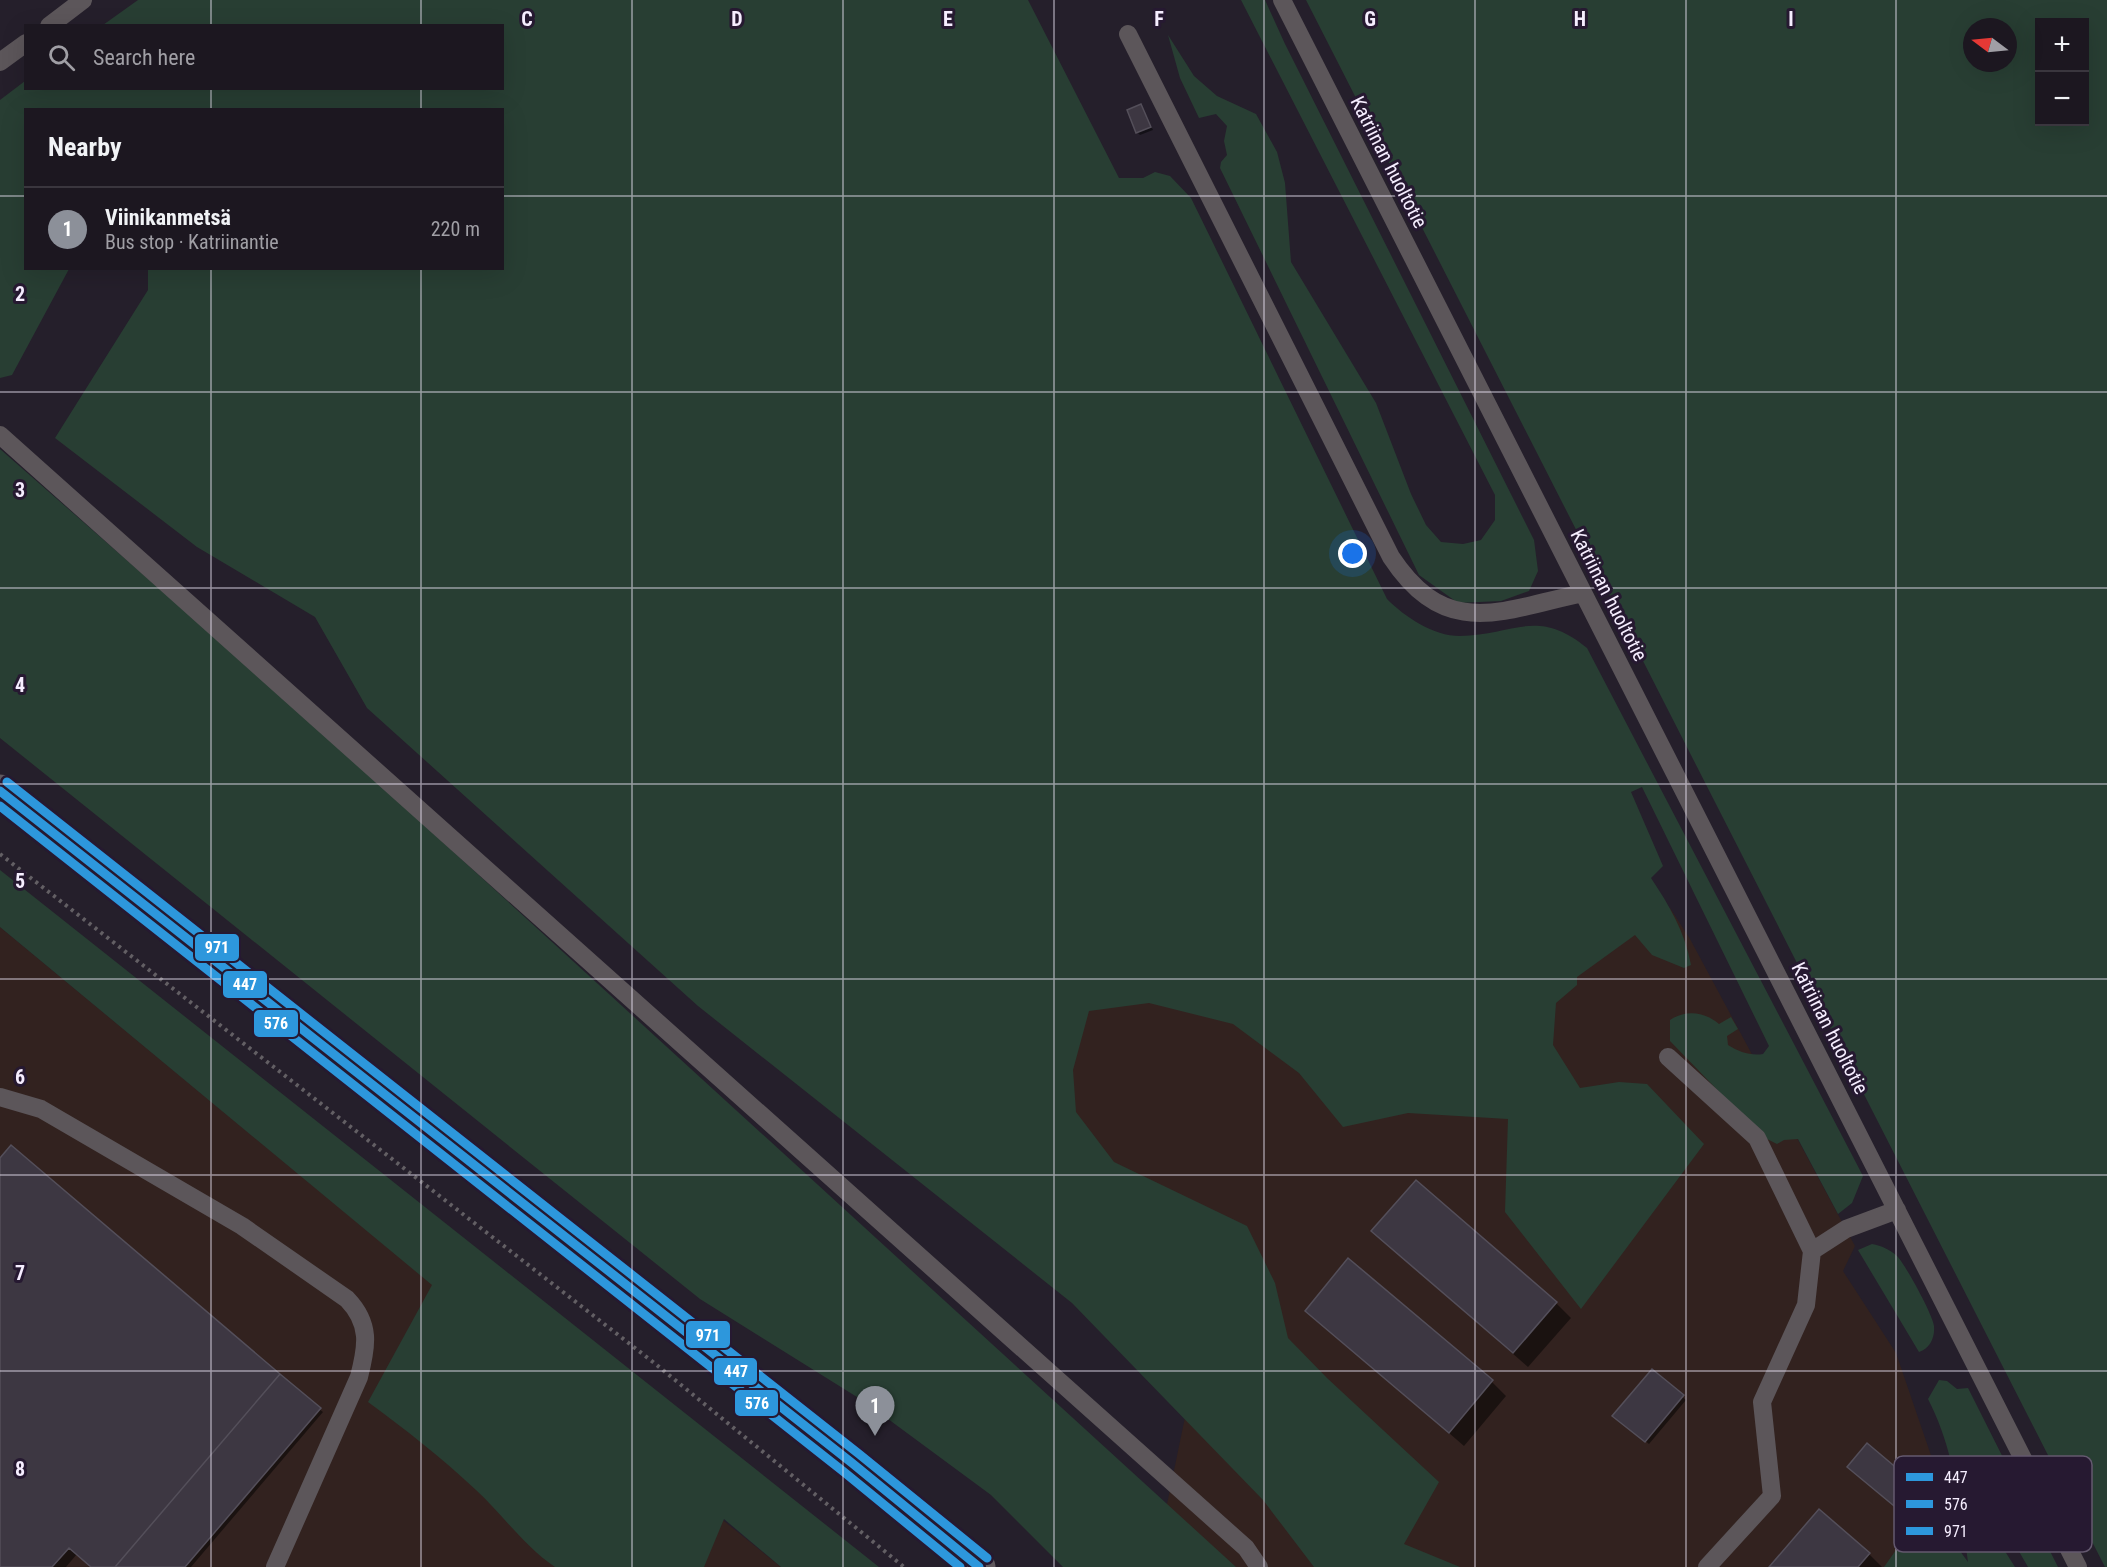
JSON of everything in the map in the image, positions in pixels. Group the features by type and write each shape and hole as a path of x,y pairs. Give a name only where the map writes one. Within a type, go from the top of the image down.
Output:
{"main road":[{"path":"0,791 852,1463 979,1567"}],"lane":[{"path":"52,24 83,0"},
{"name":"Katriinan huoltotie","path":"1282,0 2022,1456"},
{"path":"1128,34 1391,557 1407,582 1431,601 1448,609 1470,614 1497,612 1583,593"},
{"path":"0,62 24,44"},
{"path":"0,435 1239,1541 1259,1567"},
{"path":"1668,1057 1757,1138 1812,1251 1806,1305 1762,1402 1772,1496 1707,1567"},
{"path":"0,1097 41,1109 242,1226 347,1299 359,1312 365,1327 364,1357 359,1377 275,1567"},
{"path":"1812,1251 1846,1229 1897,1210"},
{"name":"Katriinan huoltotie","path":"2070,1552 2078,1567"}],"path":[{"path":"0,854 652,1362 904,1567"}],"shaded area":[{"path":"1670,908 1690,939 1855,1246 1843,1271 1896,1353 1931,1456 1894,1456 1894,1552 1909,1552 1900,1567 1230,1567 1166,1509 1208,1306 1046,1137 1050,953 1564,952"},
{"path":"0,927 508,1347 781,1567 0,1567"}],"green space":[{"path":"138,0 1028,0 1119,178 1143,178 1155,172 1170,176 1191,198 1387,599 1411,619 1440,633 1460,636 1479,635 1525,626 1539,626 1554,629 1587,648 1863,1176 1852,1203 1838,1214 1798,1139 1784,1140 1777,1144 1763,1137 1670,1041 1670,1020 1682,1014 1695,1013 1719,1024 1731,1017 1738,1029 1727,1036 1728,1045 1736,1050 1750,1054 1763,1054 1769,1046 1642,787 1631,792 1663,866 1651,878 1676,919 1691,965 1684,968 1652,955 1635,935 1577,977 1577,985 1556,1003 1553,1045 1580,1088 1619,1082 1647,1084 1704,1144 1581,1309 1505,1212 1508,1119 1408,1113 1343,1127 1299,1073 1233,1024 1149,1003 1089,1011 1073,1070 1076,1112 1114,1162 1247,1226 1275,1283 1288,1338 1327,1378 1439,1482 1404,1544 1460,1567 1314,1567 1263,1500 1072,1303 698,1006 367,708 315,617 197,547 55,438 148,290 148,270 504,270 504,108 24,108 24,270 68,270 12,375 0,378 0,100 24,82 24,90 504,90 504,24 104,24"},
{"path":"1241,0 1265,0 1534,540 1538,571 1529,591 1501,601 1458,603 1419,575 1220,168 1221,162 1227,155 1224,141 1227,126 1216,114 1199,118 1180,78 1168,35 1194,76 1217,96 1256,114 1277,152 1285,183 1291,262 1376,403 1411,494 1426,525 1441,542 1463,544 1481,540 1495,520 1495,495"},
{"path":"1306,0 2107,0 2107,1567 2105,1567 2092,1542 2092,1456 2048,1456"},
{"path":"0,449 308,719 1236,1567 1063,1567 991,1495 865,1402 700,1299 0,738"},
{"path":"0,870 879,1567 781,1567 724,1519 704,1567 555,1567 544,1559 463,1478 368,1402 432,1285 0,927"},
{"path":"1872,1244 1885,1248 1897,1256 1929,1312 1934,1326 1934,1335 1929,1345 1919,1352 1858,1250"},
{"path":"1939,1380 1947,1381 1957,1389 1968,1388 2002,1456 1949,1456 1928,1399"},
{"path":"1895,1552 1961,1552 1968,1562 1967,1552 2005,1552 2015,1567 1884,1567"},
{"path":"2019,1552 2050,1552 2058,1567 2028,1567"}],"building":[{"path":"1141,104 1151,127 1136,133 1127,110"},
{"path":"11,1145 280,1374 115,1567 91,1567 69,1548 52,1567 0,1567 0,1158"},
{"path":"1416,1180 1557,1302 1513,1353 1371,1231"},
{"path":"1348,1258 1493,1380 1449,1433 1305,1311"},
{"path":"1652,1369 1684,1395 1645,1442 1612,1416"},
{"path":"280,1374 321,1408 185,1567 115,1567"},
{"path":"1867,1443 1894,1466 1894,1506 1847,1467"},
{"path":"1819,1509 1870,1553 1858,1567 1769,1567"}],"transit line":[{"name":"971","path":"7,782 859,1454 987,1558"},
{"name":"447","path":"0,791 852,1463 979,1567"},
{"name":"576","path":"0,806 844,1472 960,1567"}],"place":[{"name":"Viinikanmetsä","path":"875,1436"}]}
